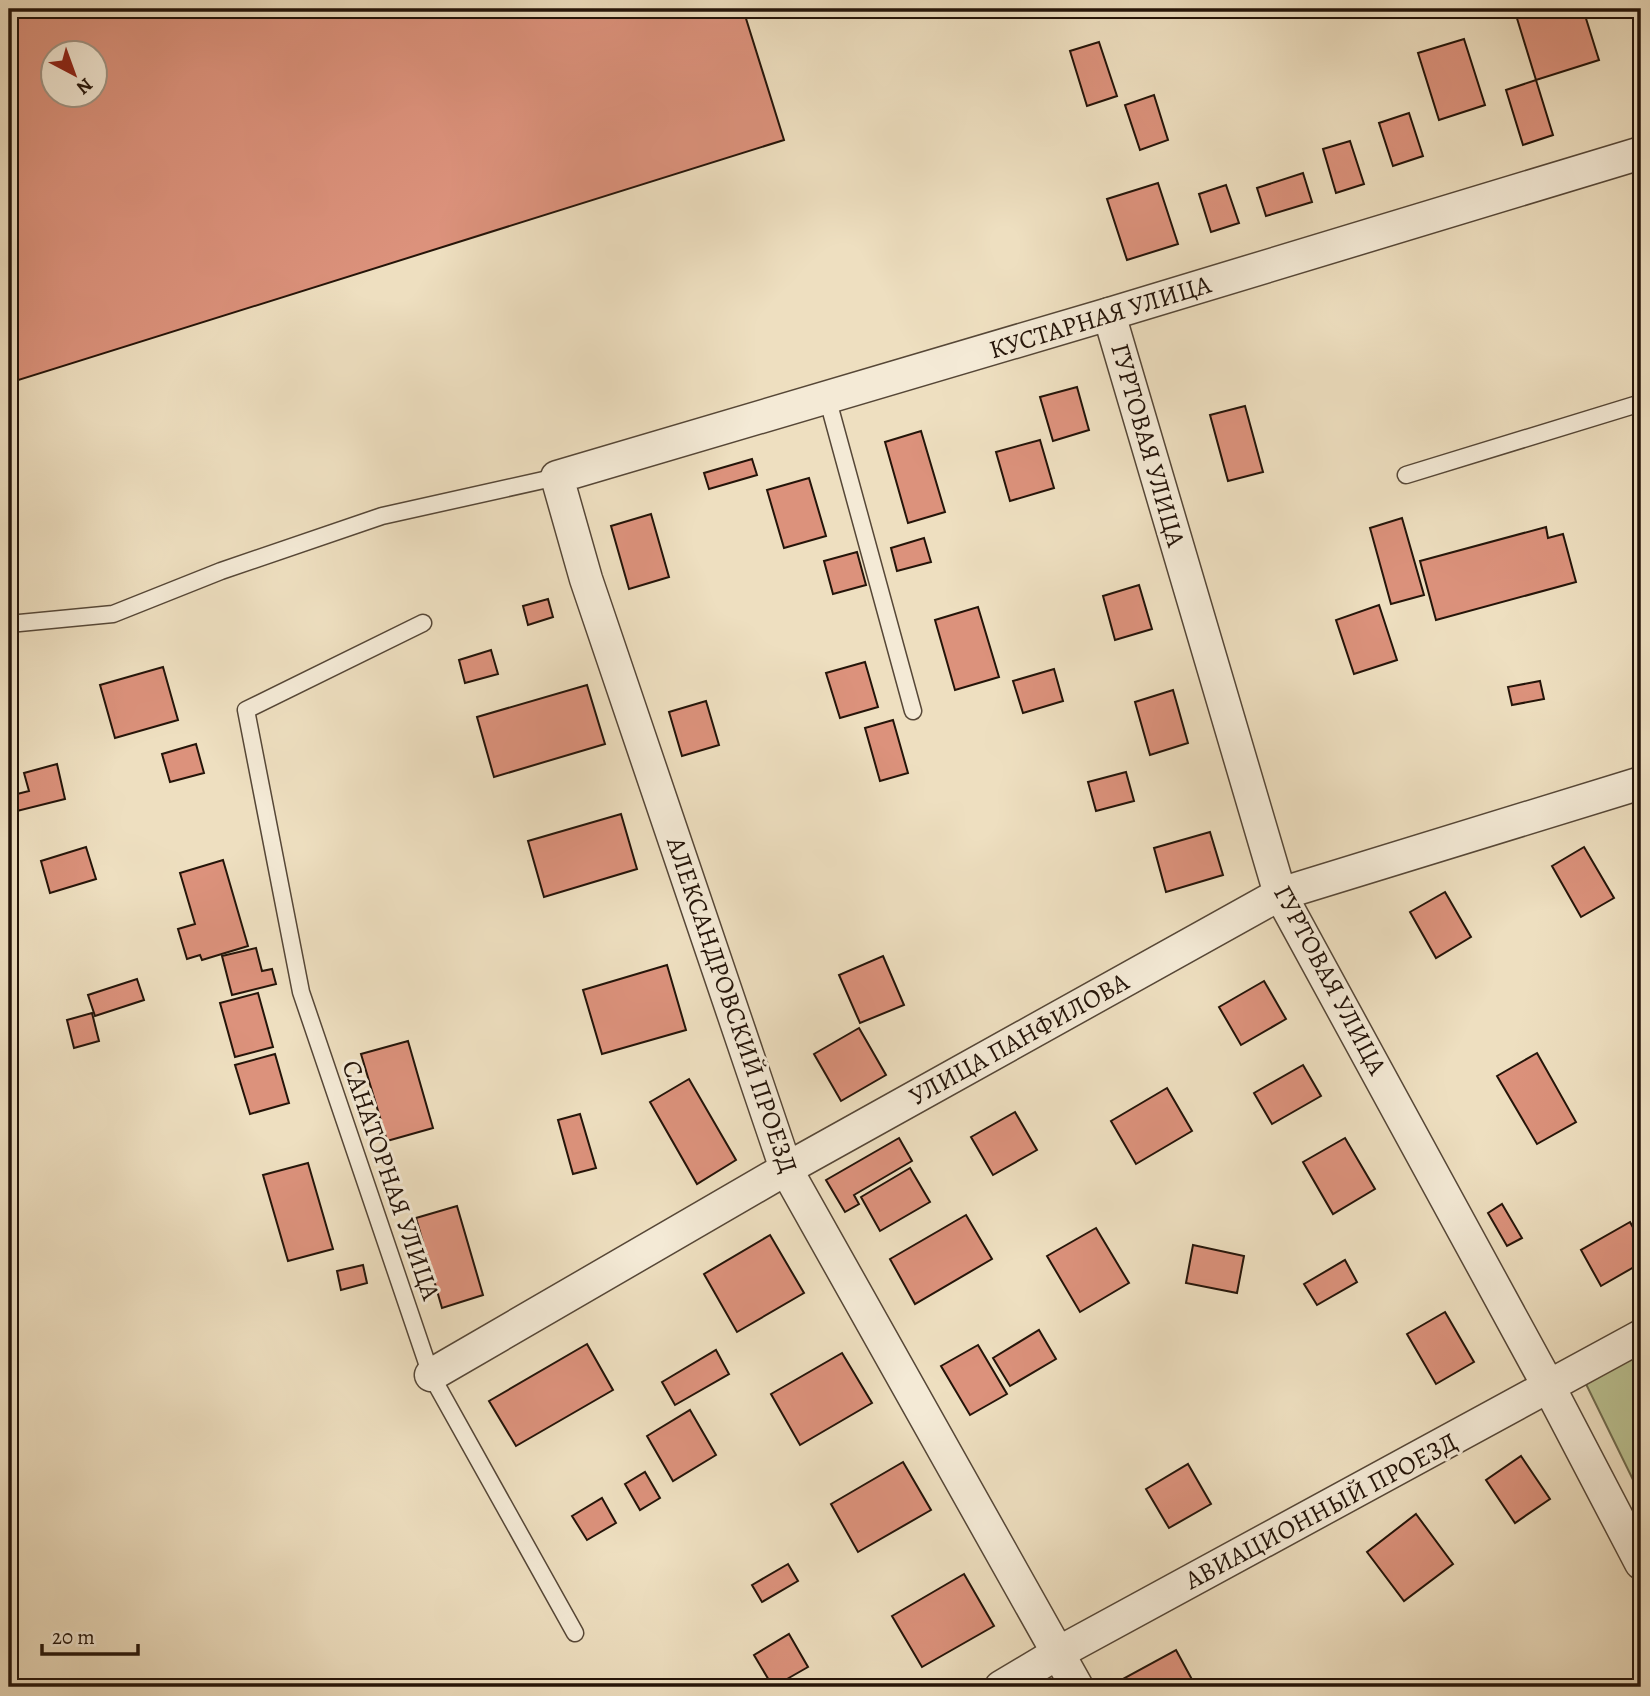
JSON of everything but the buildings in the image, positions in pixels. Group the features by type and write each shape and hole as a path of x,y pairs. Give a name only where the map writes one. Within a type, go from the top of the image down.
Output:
{"street":[{"name":"КУСТАРНАЯ УЛИЦА","path":"557,477 1641,153"},
{"name":"ГУРТОВАЯ УЛИЦА","path":"1109,314 1280,894 1549,1387 1641,1563"},
{"name":"АЛЕКСАНДРОВСКИЙ ПРОЕЗД","path":"557,477 586,579 786,1169 1077,1687"},
{"name":"УЛИЦА ПАНФИЛОВА","path":"431,1375 786,1169 1280,894 1641,783"},
{"name":"АВИАЦИОННЫЙ ПРОЕЗД","path":"1001,1687 1058,1653 1641,1336"}],"lane":[{"path":"827,397 913,711"},
{"path":"1406,475 1641,402"},
{"path":"9,624 113,614 221,571 382,516 557,477"},
{"name":"САНАТОРНАЯ УЛИЦА","path":"423,623 246,710 301,992 431,1375 575,1633"}],"green space":[{"path":"1641,1347 1641,1496 1583,1378"}]}
